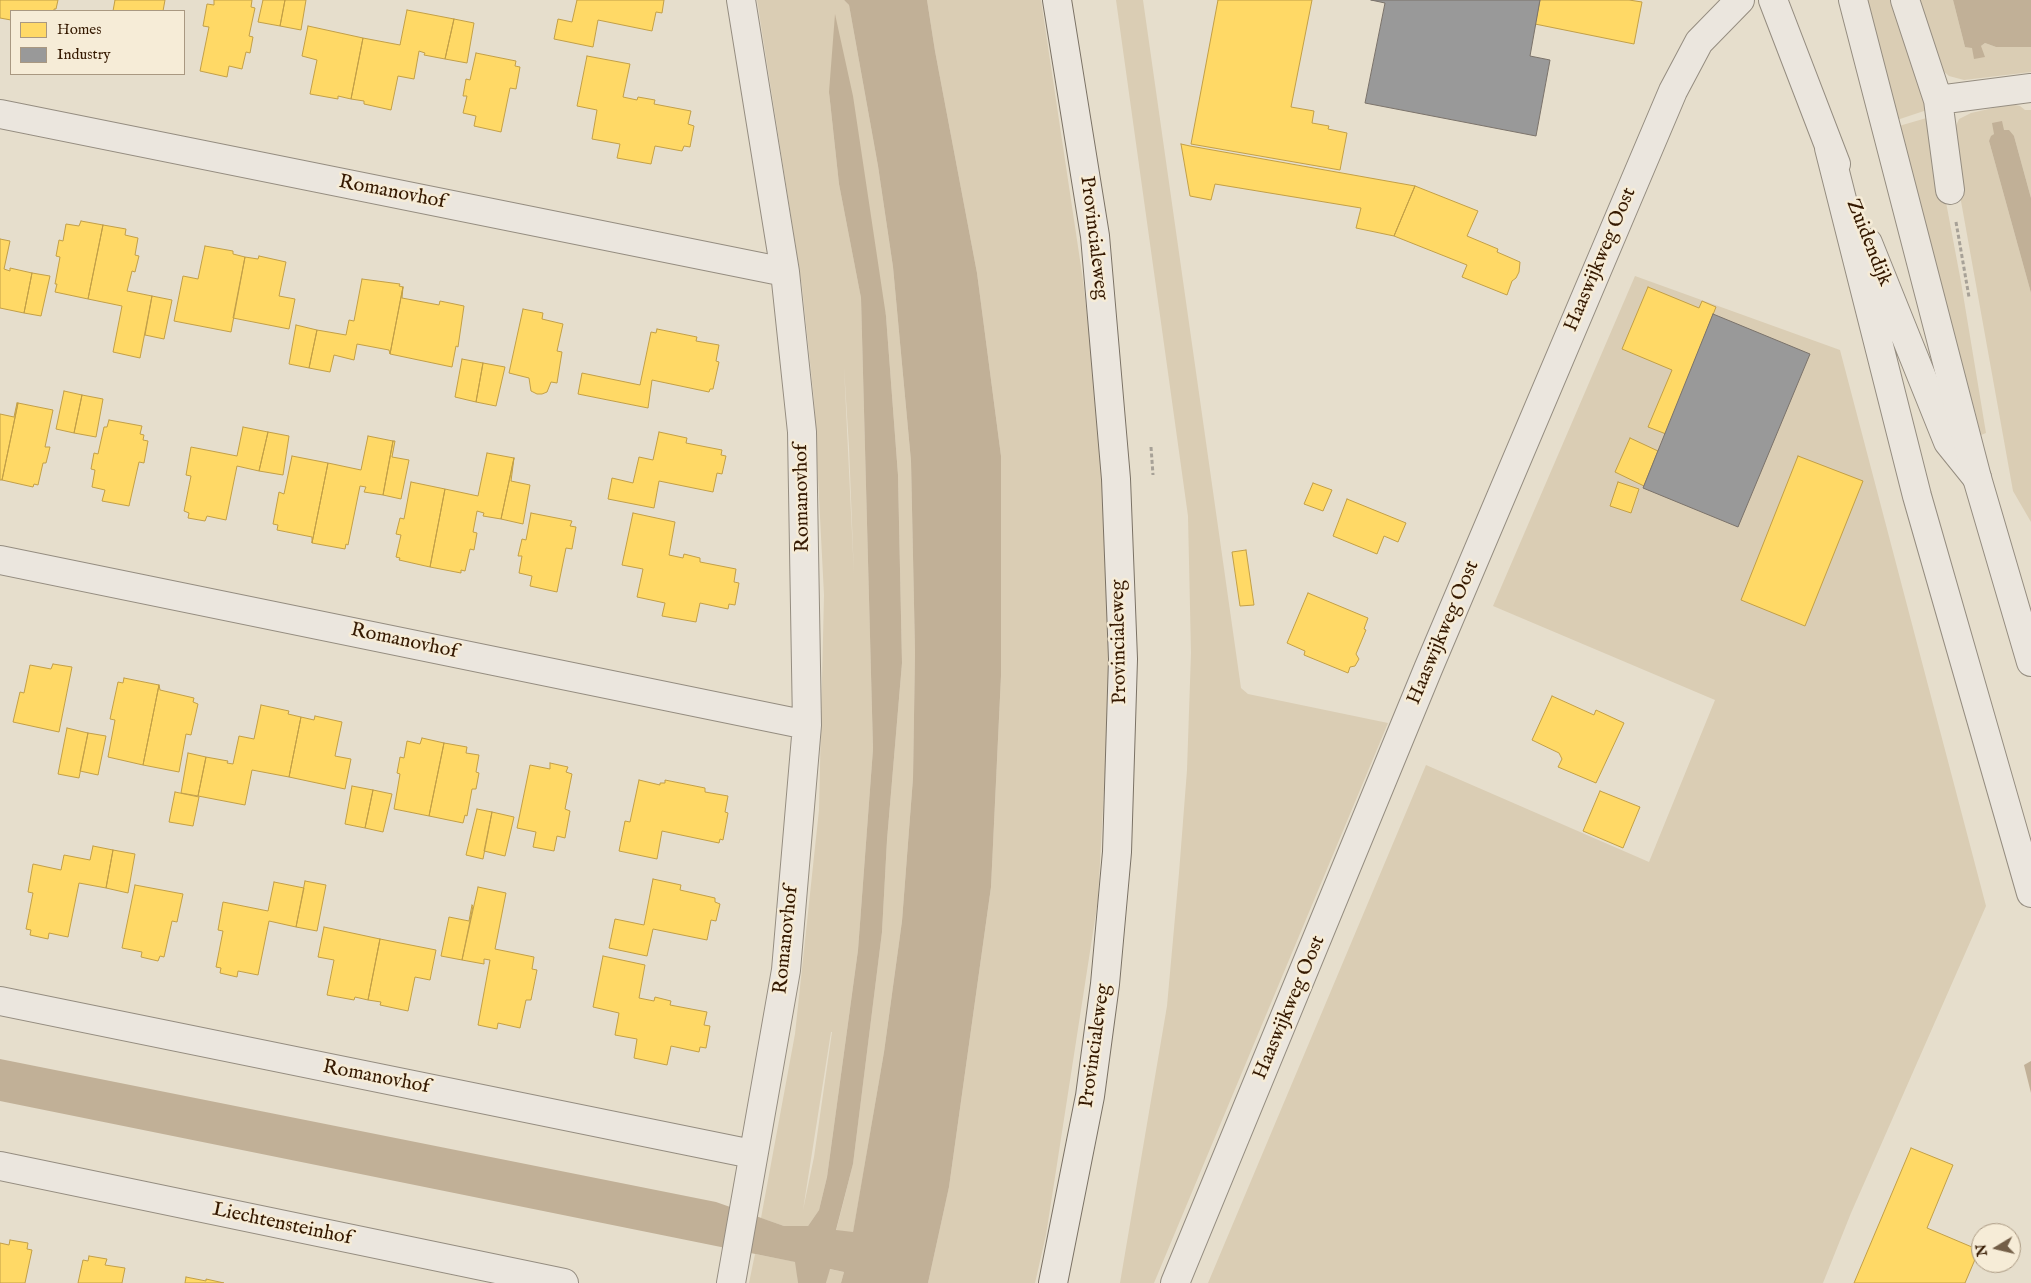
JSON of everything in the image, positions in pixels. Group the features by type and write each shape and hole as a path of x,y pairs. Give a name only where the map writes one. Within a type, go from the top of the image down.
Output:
{"street":[{"name":"Romanovhof","path":"733,1273 752,1154 786,970 807,725 802,432 785,272 741,0"},
{"name":"Provincialeweg","path":"1053,1283 1090,1096 1105,984 1117,852 1123,659 1116,479 1095,236 1057,0"},
{"name":"Haaswijkweg Oost","path":"1175,1283 1428,669 1673,92 1699,42 1740,0"},
{"name":"Zuidendijk","path":"1773,0 1829,148 1948,442 1977,478"},
{"name":"Zuidendijk","path":"1853,0 1977,478 2031,662"},
{"path":"1906,0 1938,100 1950,190"},
{"path":"1938,100 2031,88"},
{"name":"Romanovhof","path":"0,114 785,272"},
{"path":"1829,148 1916,496 2031,893"},
{"name":"Romanovhof","path":"0,560 807,725"},
{"name":"Romanovhof","path":"0,1001 752,1154"},
{"name":"Liechtensteinhof","path":"0,1166 564,1283"}],"shaded area":[{"path":"757,0 844,0 849,5 878,166 893,267 911,461 915,652 913,778 902,921 884,1052 853,1233 836,1231 853,1164 882,932 887,840 902,663 898,475 886,316 829,92 839,184 861,298 873,749 858,950 827,1177 819,1210 808,1226 784,1226 761,1218 795,1034 819,810 824,595 814,400 802,287","holes":["844,367 849,447 854,575","831,1032 814,1157 803,1210"]},
{"path":"844,0 927,0 977,273 1001,456 1001,676 991,887 949,1187 928,1283 841,1283 844,1272 830,1269 826,1283 798,1283 795,1262 0,1101 0,1059 716,1202 784,1226 808,1226 819,1210 827,1177 858,950 873,749 861,298 839,184 829,92 835,14 853,96 886,316 898,475 902,663 887,840 882,932 853,1164 836,1230 853,1232 884,1052 902,921 913,778 915,652 911,461 893,267 878,166 849,5"},
{"path":"927,0 1041,0 1083,280 1101,438 1111,659 1098,900 1046,1235 1035,1283 928,1283 949,1187 991,887 1001,676 1001,456 977,273"},
{"path":"1116,0 1143,0 1241,688 1248,694 1388,723 1154,1283 1120,1283 1167,1006 1179,873 1187,770 1191,653 1188,516"},
{"path":"1864,0 1897,0 1930,109 1897,120"},
{"path":"1916,0 1953,0 1965,47 1981,46 1985,43 1996,47 2031,47 2031,72 1964,80 1949,76 1942,70"},
{"path":"1953,0 2031,0 2031,47 1996,47 1985,43 1981,46 1985,57 1974,59 1972,48 1965,47"},
{"path":"2011,104 2020,106 2025,110 2031,110 2031,198 2014,136 1994,134 1989,141 2031,293 2031,522 2013,491 1959,190 1955,128 1959,119 1971,113"},
{"path":"1930,117 1961,282 1986,433 1981,435 1899,126"},
{"path":"2002,121 2004,130 2009,130 2014,136 2031,198 2031,293 1989,141 1994,134 1992,123"},
{"path":"1635,276 1840,350 1986,906 1851,1213 1823,1283 1208,1283 1426,765 1649,862 1715,700 1493,606"},
{"path":"2031,1061 2031,1093 2024,1065"},
{"path":"755,1254 796,1262 798,1283 749,1283"},
{"path":"829,1269 844,1272 841,1283 826,1283"}],"building: Homes":[{"path":"0,0 58,0 54,10 10,10 10,20 0,18"},
{"path":"115,0 165,0 163,10 113,10"},
{"path":"214,0 252,0 251,7 255,8 249,36 253,37 250,53 246,52 242,69 229,66 227,77 200,71 209,27 203,26 207,4 214,5"},
{"path":"263,0 285,0 280,26 258,22"},
{"path":"285,0 306,0 301,30 280,26"},
{"path":"577,0 664,0 662,13 656,12 652,31 598,20 593,47 554,39 558,19 572,22"},
{"path":"1218,0 1312,0 1291,107 1314,111 1312,123 1329,126 1328,129 1347,133 1340,170 1191,144"},
{"path":"1540,0 1629,0 1642,2 1634,44 1535,24"},
{"path":"407,10 454,19 445,59 424,55 425,53 419,51 414,79 398,76 391,110 364,104 364,101 351,99 363,38 400,45"},
{"path":"454,19 474,23 467,63 445,59"},
{"path":"308,26 363,38 351,99 338,96 338,99 310,94 317,60 302,56"},
{"path":"476,53 516,61 515,66 520,67 516,89 510,88 501,132 474,126 476,116 463,113 467,96 463,96 466,79 470,80"},
{"path":"587,56 630,64 623,97 637,100 638,97 655,100 654,104 691,111 688,124 694,126 690,147 684,146 682,151 655,146 651,164 617,158 620,144 592,139 597,110 577,106"},
{"path":"1181,144 1415,186 1394,236 1356,228 1361,208 1215,184 1211,200 1190,196"},
{"path":"1415,186 1478,211 1467,236 1498,249 1497,252 1520,262 1519,272 1512,281 1507,295 1462,277 1467,265 1394,236"},
{"path":"81,221 103,225 88,299 55,292 60,257 56,256 59,240 63,241 66,224 79,226"},
{"path":"103,225 126,229 125,235 138,238 135,255 139,256 135,272 132,271 127,291 152,296 140,358 113,352 122,306 88,299"},
{"path":"0,239 10,241 4,269 10,271 10,268 32,273 24,313 0,308"},
{"path":"205,246 233,251 233,254 245,257 231,332 174,321 183,276 198,279"},
{"path":"259,256 286,262 279,296 295,299 289,329 233,318 245,257 258,259"},
{"path":"32,273 50,276 41,316 24,313"},
{"path":"362,279 400,284 399,286 403,287 390,354 389,350 357,344 354,360 334,355 330,372 309,368 317,330 346,335 349,320 354,321"},
{"path":"403,287 402,298 439,305 440,301 464,306 458,347 456,346 452,367 390,354"},
{"path":"1648,287 1699,308 1702,301 1716,307 1666,434 1648,427 1672,370 1622,349"},
{"path":"152,296 172,300 164,339 145,335"},
{"path":"523,309 543,313 542,319 563,324 557,351 562,352 557,383 551,382 547,392 542,394 531,391 529,378 509,373"},
{"path":"296,325 317,330 309,368 289,364"},
{"path":"657,329 697,337 696,341 719,345 716,361 719,362 713,389 710,389 709,392 652,380 648,408 578,394 582,373 640,385 651,332 656,333"},
{"path":"462,359 483,363 476,402 455,397"},
{"path":"483,363 505,367 496,406 476,402"},
{"path":"64,391 82,395 74,433 56,429"},
{"path":"82,395 103,399 96,437 74,433"},
{"path":"17,403 2,480 0,480 0,414 14,417"},
{"path":"18,403 53,410 45,447 50,447 46,463 43,463 38,485 34,484 33,487 2,480"},
{"path":"109,420 142,426 140,434 144,435 143,440 148,441 144,463 139,462 129,506 102,501 105,490 92,487 95,470 91,469 94,453 98,454 104,427 107,427"},
{"path":"243,427 268,432 259,471 237,466 226,520 207,516 205,521 188,518 189,513 184,511 191,476 186,475 191,447 237,456"},
{"path":"268,432 289,436 283,475 259,471"},
{"path":"659,432 687,438 686,443 722,450 721,455 726,456 722,474 717,473 713,492 659,481 654,508 608,499 612,478 633,483 639,457 653,460"},
{"path":"368,436 393,441 383,495 364,492 366,487 360,486 348,545 346,544 345,549 312,543 328,463 361,470"},
{"path":"1630,438 1658,451 1644,486 1615,472"},
{"path":"393,441 395,441 392,457 409,460 401,499 383,495"},
{"path":"487,453 514,458 501,519 483,516 484,513 477,511 473,532 477,533 474,550 470,549 465,571 461,570 461,573 430,567 445,489 478,496"},
{"path":"292,456 328,463 312,543 312,537 277,530 278,525 273,524 279,492 284,494"},
{"path":"1798,456 1863,481 1805,626 1741,600"},
{"path":"514,458 511,481 530,485 523,524 501,519"},
{"path":"411,482 445,489 430,567 399,560 400,558 396,557 401,535 396,534 400,518 404,519"},
{"path":"1618,482 1639,489 1631,513 1610,506"},
{"path":"1313,483 1332,490 1323,511 1304,504"},
{"path":"1347,499 1406,523 1398,542 1384,536 1377,554 1333,536"},
{"path":"531,513 572,521 570,526 576,527 572,549 566,548 557,592 530,586 532,576 519,573 522,556 518,556 522,539 526,540"},
{"path":"633,513 675,522 669,555 683,558 684,554 700,558 700,562 736,569 734,582 739,583 735,605 729,604 728,609 700,603 696,622 662,616 665,603 637,597 643,569 622,565"},
{"path":"1246,550 1254,605 1240,606 1232,552"},
{"path":"1308,593 1368,618 1364,629 1366,630 1356,654 1359,659 1355,666 1350,667 1348,673 1304,655 1305,651 1287,643"},
{"path":"53,664 72,667 59,732 13,722 20,692 24,693 30,665 51,669"},
{"path":"124,678 159,685 143,765 108,757 115,720 110,719 118,682 123,683"},
{"path":"159,685 160,690 194,698 193,702 198,704 191,735 186,734 179,772 143,765"},
{"path":"1552,696 1594,715 1596,710 1624,723 1596,783 1558,767 1562,759 1559,753 1532,740"},
{"path":"261,705 289,711 288,714 301,717 289,777 252,770 245,805 198,796 206,757 228,761 227,763 233,764 239,736 254,739"},
{"path":"315,716 342,722 335,756 351,759 345,789 289,777 301,717 314,720"},
{"path":"67,728 88,733 79,778 58,774"},
{"path":"88,733 106,736 98,775 80,771"},
{"path":"422,738 444,743 429,816 394,809 400,774 397,773 400,757 404,758 407,741 420,744"},
{"path":"444,743 467,747 466,753 479,755 476,772 479,773 476,789 472,789 467,816 465,815 463,823 429,816"},
{"path":"188,753 206,757 198,796 181,793"},
{"path":"550,763 568,767 566,772 572,774 565,809 570,811 565,838 557,836 554,851 533,847 536,832 517,828 530,765 550,769"},
{"path":"639,780 660,785 660,783 665,783 665,780 705,788 705,792 728,796 725,812 728,813 723,840 720,839 719,843 662,831 657,859 619,851 625,821 630,822"},
{"path":"352,786 373,790 365,828 345,824"},
{"path":"373,790 392,794 383,832 365,828"},
{"path":"1600,791 1640,807 1623,848 1583,831"},
{"path":"175,792 199,797 193,826 169,822"},
{"path":"477,809 492,812 483,859 466,855"},
{"path":"492,812 514,817 505,856 484,851"},
{"path":"93,846 113,850 106,888 79,883 68,937 49,933 48,939 30,935 31,930 26,929 33,893 28,892 33,864 61,870 64,855 90,860"},
{"path":"113,850 135,854 128,893 106,888"},
{"path":"653,879 681,885 680,890 715,898 715,902 720,904 716,921 711,920 707,940 653,929 647,956 609,948 615,919 644,925"},
{"path":"305,881 326,885 317,931 296,927"},
{"path":"274,882 304,888 296,927 269,921 258,975 238,971 237,977 220,973 221,968 216,967 223,931 218,930 223,902 268,911"},
{"path":"135,885 183,894 177,922 172,921 164,957 160,956 158,961 141,957 142,952 122,948"},
{"path":"478,887 506,893 495,949 534,957 532,969 537,970 531,1000 526,1000 520,1028 498,1023 497,1029 478,1025 490,960 484,959 484,964 462,960"},
{"path":"472,905 462,960 441,956 449,917 469,921"},
{"path":"324,927 380,939 368,1000 355,997 354,1000 327,995 334,960 318,957"},
{"path":"380,939 436,950 430,980 415,977 408,1011 380,1005 381,1002 368,1000"},
{"path":"603,956 645,965 639,998 654,1001 655,997 671,1001 670,1005 707,1012 704,1025 710,1026 706,1048 700,1047 699,1052 671,1046 667,1065 634,1058 637,1039 615,1035 619,1013 593,1007"},
{"path":"1911,1148 1953,1165 1927,1228 1971,1247 1971,1269 1965,1283 1854,1283"},
{"path":"10,1240 28,1243 27,1249 32,1250 25,1283 0,1283 0,1243 9,1245"},
{"path":"89,1256 107,1259 105,1265 125,1268 122,1283 78,1283 83,1260 88,1261"},
{"path":"186,1277 206,1281 206,1279 224,1283 185,1283"}],"building: Industry":[{"path":"1371,0 1540,0 1530,56 1550,60 1536,136 1365,103 1385,3"},
{"path":"1713,314 1810,354 1738,527 1643,488"}]}
